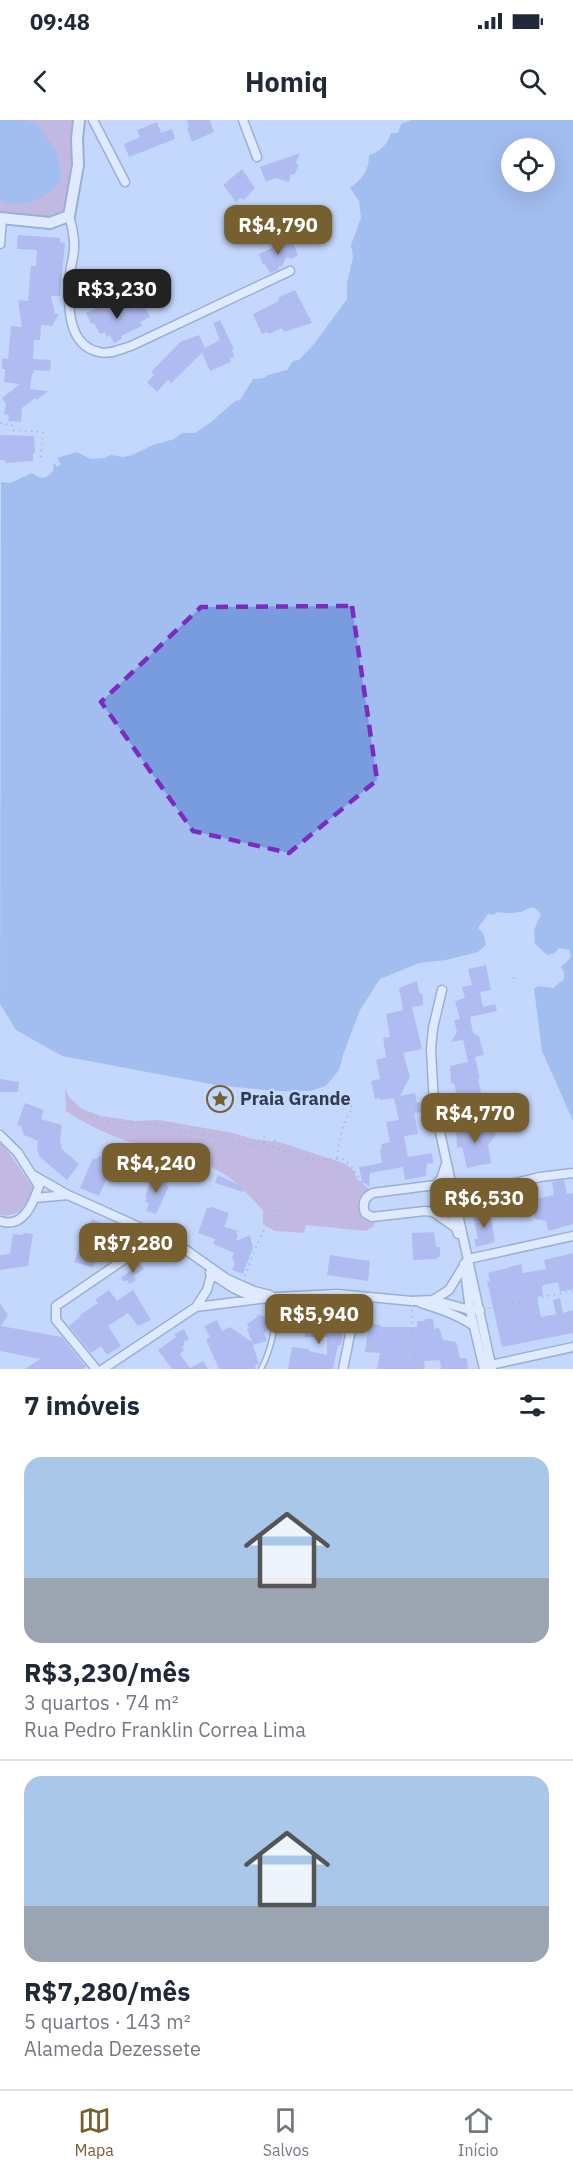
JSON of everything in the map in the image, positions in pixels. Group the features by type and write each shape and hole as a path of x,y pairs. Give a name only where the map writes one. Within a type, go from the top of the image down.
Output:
{"street":[{"path":"79,120 78,165 69,216 74,248 70,274 70,308 73,330 81,342 98,352 112,352 131,346 290,272"},
{"path":"93,120 125,182"},
{"path":"243,120 257,157"},
{"path":"0,244 1,219 50,223 69,216"},
{"path":"442,990 430,1049 431,1084 438,1131 455,1197 488,1368"},
{"path":"0,1135 18,1153 39,1186 35,1198 20,1220 6,1223 0,1221"},
{"path":"437,1184 446,1164"},
{"path":"455,1197 540,1177 573,1173"},
{"path":"33,1175 68,1196 179,1245 227,1279 276,1297"},
{"path":"437,1184 446,1194 466,1261"},
{"path":"452,1184 373,1193 365,1199 363,1206 366,1213 372,1217 434,1212 456,1228"},
{"path":"35,1198 68,1196"},
{"path":"96,1369 56,1320 56,1305 160,1235"},
{"path":"434,1300 449,1290 466,1261 573,1236"},
{"path":"103,1369 196,1307 207,1290 211,1276 205,1262"},
{"path":"211,1276 257,1299"},
{"path":"196,1307 276,1297 337,1294 434,1300 475,1310"},
{"path":"343,1369 354,1314 354,1296"},
{"path":"412,1300 446,1311 474,1326"},
{"path":"475,1310 474,1326 488,1368"},
{"path":"488,1368 573,1347"}],"lane":[{"path":"261,1369 268,1354 276,1314 276,1297"}],"path":[{"path":"0,423 12,425 12,430 43,432 40,462"},
{"path":"337,1159 346,1117 352,1109 351,1103"},
{"path":"90,1117 112,1122 157,1125 264,1147 274,1147 304,1160 343,1160 351,1166 366,1189"},
{"path":"493,1128 498,1130 495,1134"},
{"path":"264,1136 264,1147"},
{"path":"274,1147 276,1139"},
{"path":"241,1285 267,1224 278,1212 280,1202"},
{"path":"475,1310 573,1291"},
{"path":"412,1300 414,1369"}],"highlighted area":[{"path":"352,606 377,780 289,853 193,831 101,702 201,607"}],"shaded area":[{"path":"0,120 84,120 81,139 83,170 80,192 73,206 55,218 0,215"},
{"path":"65,1089 70,1098 82,1109 101,1116 135,1121 159,1120 279,1142 346,1164 354,1171 357,1179 370,1190 362,1203 374,1220 374,1226 366,1231 306,1225 304,1233 275,1231 263,1224 263,1211 232,1179 204,1163 130,1142 87,1124 66,1111"},
{"path":"0,1143 35,1190 27,1206 12,1215 0,1215"}],"water":[{"path":"0,120 26,120 39,126 56,150 62,178 58,185 44,196 16,204 0,200"},
{"path":"412,120 573,120 573,1121 542,1051 534,989 538,986 553,988 564,979 561,967 569,960 570,953 569,950 559,948 555,953 547,955 535,944 534,930 541,914 535,908 520,912 488,914 478,928 483,933 486,945 478,952 446,960 419,963 380,979 360,1010 339,1070 326,1086 310,1091 275,1091 216,1085 62,1056 16,1030 0,1004 1,482 10,483 32,473 41,478 46,477 53,471 54,463 57,467 61,464 57,458 77,452 91,459 111,455 123,457 174,439 182,433 195,433 235,401 240,400 253,379 264,378 287,370 293,361 299,360 314,344 347,299 347,283 353,257 351,245 361,218 359,201 350,188 364,174 368,166 369,155 383,147 391,133 398,133 401,124"}],"building":[{"path":"187,120 210,120 214,132 192,142"},
{"path":"157,122 161,133 172,129 175,139 129,157 124,144 140,137 137,130"},
{"path":"300,153 296,163 299,165 294,175 291,174 289,182 275,178 266,182 260,167"},
{"path":"242,169 255,188 244,200 240,198 236,202 223,185"},
{"path":"18,235 60,238 60,242 65,243 60,296 51,296 55,314 59,314 52,326 41,325 40,340 34,340 33,359 51,360 50,371 34,370 30,389 48,391 22,408 21,422 8,421 9,415 4,414 6,404 2,398 20,384 4,382 5,369 2,369 2,358 8,359 11,326 22,327 18,300 28,301 31,266 36,266 37,250 17,249"},
{"path":"291,239 298,255 292,259 286,257 282,267 279,266 278,270 270,273 265,264 263,265 259,254"},
{"path":"295,290 312,323 284,332 282,328 269,334 267,332 262,334 253,314"},
{"path":"109,302 114,312 118,302 135,309 144,305 150,317 140,322 142,326 121,336 122,339 114,343 110,335 107,337 105,332 100,334 94,323 91,324 86,313"},
{"path":"220,320 234,349 232,350 234,357 230,358 231,362 210,371 202,353 171,383 168,380 157,392 147,382 154,375 151,372 180,342 199,335 205,348 220,340 213,323"},
{"path":"0,435 34,436 33,461 5,463 5,460 0,460"},
{"path":"486,965 491,990 480,992 483,1007 495,1004 497,1011 470,1017 473,1033 479,1036 484,1055 475,1057 481,1092 478,1093 479,1101 459,1104 454,1083 451,1084 450,1066 468,1062 463,1040 451,1042 457,1032 454,1020 460,1019 455,1001 465,998 462,987 472,985 468,969"},
{"path":"417,981 419,992 423,995 423,1005 412,1007 422,1049 403,1053 410,1077 400,1096 415,1093 422,1112 414,1113 418,1134 404,1136 408,1157 432,1153 433,1163 427,1164 426,1176 405,1180 403,1167 370,1173 369,1186 362,1182 359,1167 382,1163 381,1144 390,1142 386,1122 399,1120 394,1098 375,1099 371,1081 380,1079 376,1060 386,1057 383,1038 390,1037 386,1014 403,1010 399,988"},
{"path":"0,1079 19,1082 18,1092 0,1092"},
{"path":"25,1103 44,1110 41,1119 62,1125 60,1141 62,1149 79,1164 67,1180 40,1157 37,1149 38,1141 24,1135 21,1126 17,1125"},
{"path":"483,1123 486,1129 496,1131 494,1134 496,1135 488,1145 491,1163 467,1168 462,1147 457,1148 456,1128"},
{"path":"98,1156 108,1160 107,1163 112,1165 99,1196 80,1188 93,1158 97,1159"},
{"path":"218,1175 245,1188 243,1192 215,1183"},
{"path":"154,1177 168,1182 166,1186 169,1186 156,1214 146,1211 149,1203 145,1202 151,1179 153,1180"},
{"path":"564,1180 567,1194 573,1193 573,1224 548,1231 546,1221 535,1219 531,1200 554,1195 552,1182"},
{"path":"212,1207 229,1213 224,1227 236,1230 235,1233 238,1234 236,1241 250,1235 253,1248 243,1274 232,1270 235,1263 232,1258 234,1253 213,1244 215,1239 198,1233 207,1208"},
{"path":"490,1211 495,1242 476,1247 474,1239 478,1239 473,1216"},
{"path":"92,1219 108,1226 106,1229 137,1243 109,1262 96,1258 93,1267 74,1262"},
{"path":"434,1232 436,1247 440,1247 440,1257 413,1260 412,1233"},
{"path":"23,1233 33,1234 28,1266 0,1270 0,1255 10,1254 13,1234 23,1235"},
{"path":"573,1253 573,1289 560,1292 558,1282 544,1285 542,1287 543,1296 537,1297 541,1317 556,1314 553,1300 560,1298 563,1313 573,1310 573,1333 502,1347 487,1281 490,1281 488,1273 521,1264 523,1273 546,1269 544,1260"},
{"path":"330,1255 370,1261 368,1281 327,1275"},
{"path":"140,1263 144,1269 133,1276 136,1280 130,1284 127,1280 124,1282 121,1278"},
{"path":"109,1290 117,1301 133,1290 151,1320 138,1326 128,1313 108,1326 121,1346 107,1355 101,1346 91,1353 69,1326 98,1303 95,1300"},
{"path":"0,1303 8,1315 1,1326 62,1337 86,1367 83,1369 25,1369 40,1359 0,1351"},
{"path":"258,1314 271,1319 271,1323 269,1330 264,1333 267,1341 253,1345 247,1324"},
{"path":"342,1318 344,1331 341,1345 338,1345 333,1369 288,1369 292,1347 309,1349 309,1351 327,1355 327,1337 305,1337 305,1319"},
{"path":"425,1319 433,1319 434,1329 439,1328 443,1340 456,1342 460,1358 467,1358 468,1369 441,1369 440,1360 424,1361 425,1369 377,1369 380,1353 365,1352 369,1323 381,1327 417,1327 417,1321 425,1321"},
{"path":"217,1320 222,1331 230,1327 252,1342 259,1364 255,1365 256,1369 219,1369 207,1342 210,1337 204,1326"},
{"path":"184,1329 189,1339 183,1342 184,1350 180,1354 190,1368 203,1361 208,1369 172,1369 158,1350 176,1337 174,1334"}],"place":[{"name":"Praia Grande","path":"220,1099"}]}
